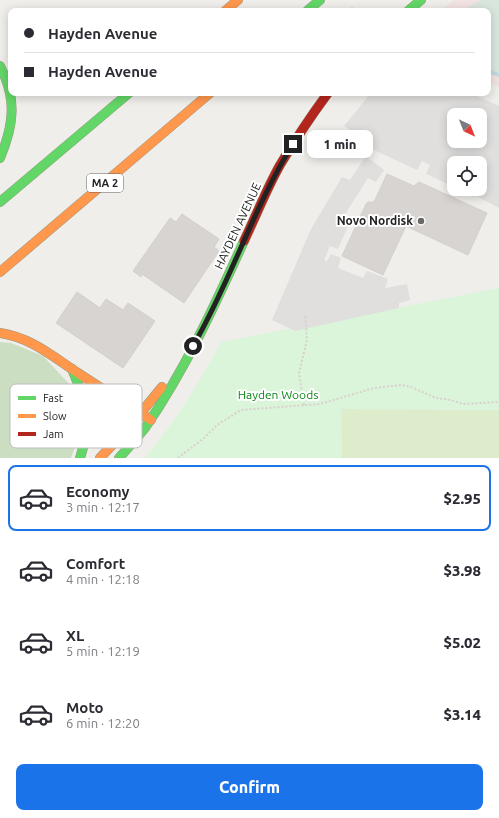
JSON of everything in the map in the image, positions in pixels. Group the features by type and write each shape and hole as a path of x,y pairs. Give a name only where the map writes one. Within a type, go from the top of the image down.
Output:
{"main road":[{"path":"229,8 238,0"},
{"path":"311,8 320,0"},
{"path":"412,8 421,0"},
{"path":"0,66 8,84"},
{"path":"0,158 6,144 11,125 12,106 10,96"},
{"path":"0,202 124,96"},
{"name":"MA 2","path":"0,272 206,96"},
{"name":"HAYDEN AVENUE","path":"142,431 151,420 166,395 209,318 264,197 280,166 301,131 326,96"},
{"path":"0,333 31,341 96,384"},
{"name":"HAYDEN AVENUE","path":"142,412 189,354"},
{"path":"72,369 78,384"},
{"path":"142,414 151,420"},
{"path":"80,458 83,448"},
{"name":"HAYDEN AVENUE","path":"100,458 109,448"},
{"name":"HAYDEN AVENUE","path":"119,458 128,448"}],"path":[{"path":"304,405 299,373 307,340 305,314"},
{"path":"178,458 204,438 217,425 241,410 320,404 374,388 401,385 411,387 440,399 466,404 499,402"}],"shaded area":[{"path":"453,0 499,0 499,87 491,83 491,8 444,8"},
{"path":"481,0 499,0 499,77 491,74 491,8 468,8"},
{"path":"369,96 477,96 499,106 499,208 476,196 487,196 487,156 447,156 447,184 426,174 430,165 422,161 417,170 359,143 361,134 355,133 344,126"},
{"path":"366,156 384,170 376,182 368,178 342,219 349,224 338,249 330,246 324,260 327,261 331,254 341,258 338,268 363,278 367,271 388,279 385,288 407,284 410,300 399,303 399,308 295,331 272,320 311,229 342,177 350,180"}],"green space":[{"name":"Hayden Woods","path":"499,288 499,410 341,409 342,458 145,458 186,402 221,342"},
{"path":"0,342 11,343 43,356 69,384 10,384 10,448 75,448 71,458 0,458"},
{"path":"341,409 499,410 499,458 342,458"}],"building":[{"name":"Novo Nordisk","path":"387,174 414,186 419,182 487,213 468,255 406,226 383,275 342,256 366,204 368,202 374,202"},
{"path":"182,214 219,239 214,247 219,251 184,303 142,274 141,277 133,271 170,218 176,222"},
{"path":"77,292 100,308 106,299 123,310 128,303 155,321 123,368 56,323"}],"waterway":[{"path":"491,72 499,75"}],"traffic: fast":[{"path":"311,8 320,0"},
{"path":"412,8 421,0"},
{"path":"0,66 8,86"},
{"path":"0,158 11,123 12,112 10,96"},
{"path":"0,202 125,96"},
{"path":"142,431 160,406 186,360 244,241"},
{"path":"72,369 78,384"},
{"path":"80,458 83,448"},
{"path":"119,458 128,448"}],"traffic: slow":[{"path":"229,8 238,0"},
{"path":"0,272 206,96"},
{"path":"0,333 11,335 32,343 95,384"},
{"path":"142,412 162,387"},
{"path":"142,414 151,420"},
{"path":"100,458 109,448"}],"traffic: jam":[{"path":"244,241 280,165 303,128 326,96"}],"place":[{"name":"Novo Nordisk","path":"421,221"}],"route":[{"path":"193,346 209,318 268,188 293,144"}]}
